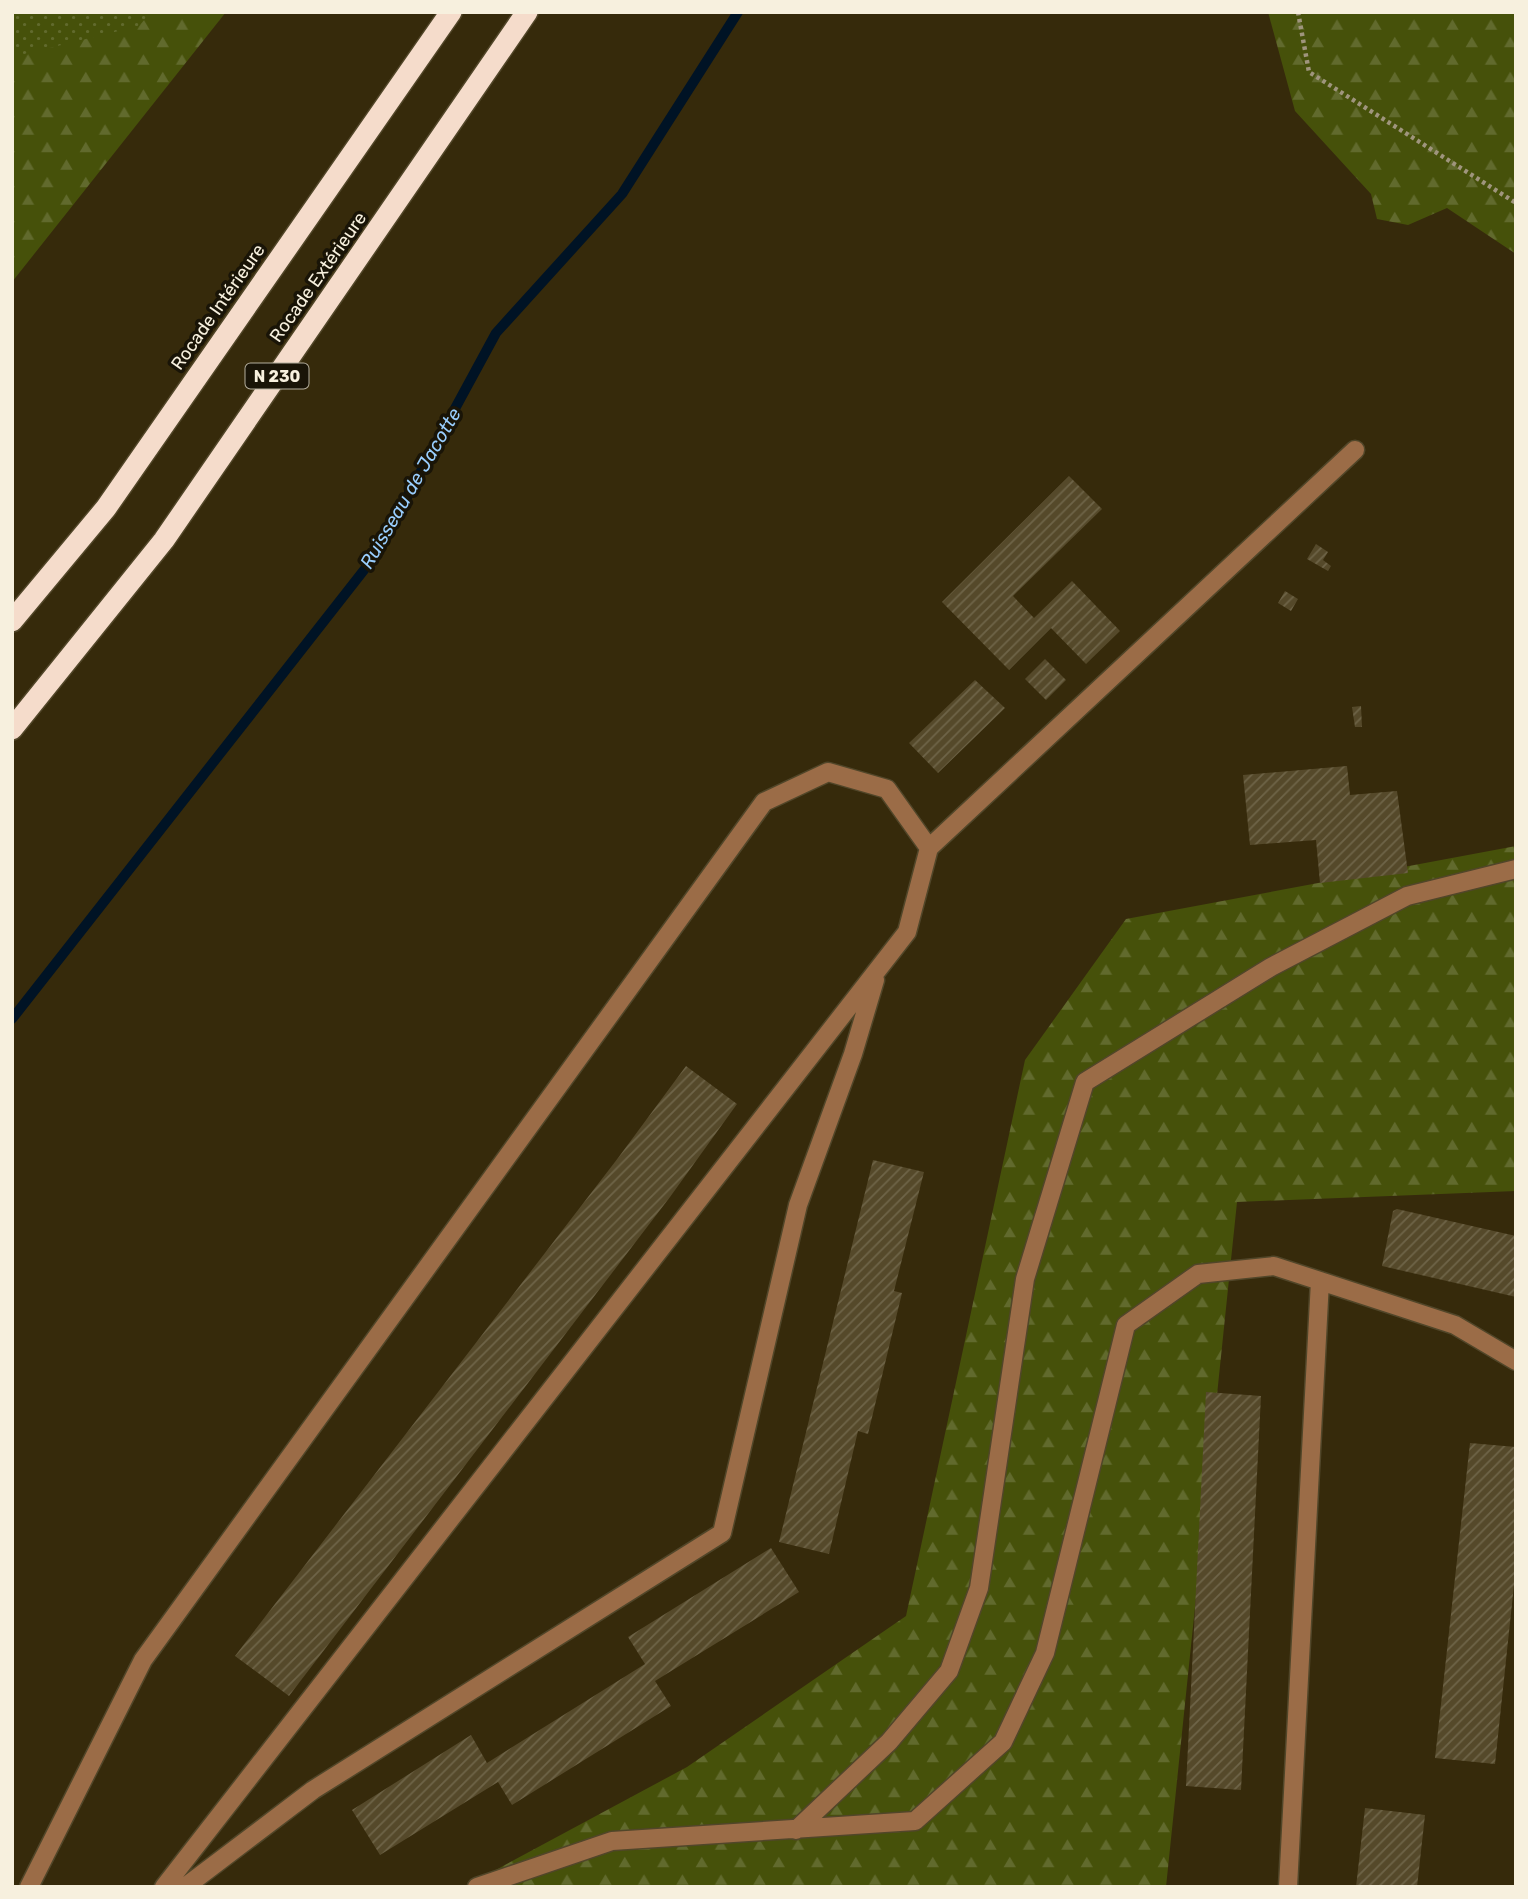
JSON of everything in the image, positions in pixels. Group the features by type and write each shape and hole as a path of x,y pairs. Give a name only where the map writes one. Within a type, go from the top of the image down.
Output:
{"highway":[{"name":"Rocade Intérieure","path":"12,621 106,508 451,12"},
{"name":"Rocade Extérieure","path":"12,729 164,540 527,12"}],"lane":[{"path":"164,1887 907,932 929,848 1355,450"},
{"path":"29,1887 143,1660 764,802 828,772 887,789 929,848"},
{"path":"796,1830 888,1742 949,1671 979,1588 1025,1279 1085,1082 1270,967 1407,896 1516,869"},
{"path":"185,1887 313,1790 722,1533 798,1205 853,1054 878,969"},
{"path":"477,1887 612,1840 915,1821 1003,1742 1045,1653 1126,1325 1198,1275 1274,1266 1455,1325 1516,1361"},
{"path":"1288,1887 1321,1281"}],"path":[{"path":"1298,12 1309,72 1516,203"}],"green space":[{"path":"12,12 226,12 12,282"},
{"path":"12,12 151,12 139,26 12,57"},
{"path":"1268,12 1516,12 1516,254 1447,208 1408,225 1377,219 1371,194 1295,111"},
{"path":"1516,846 1516,1191 1237,1202 1166,1887 464,1887 687,1767 906,1616 1025,1060 1126,919"}],"building":[{"path":"1069,476 1102,509 1013,596 1034,618 1072,581 1120,631 1086,664 1051,628 1009,670 942,602"},
{"path":"1316,544 1328,552 1323,560 1331,566 1328,571 1307,559"},
{"path":"1285,591 1298,599 1291,611 1278,603"},
{"path":"1045,659 1066,680 1046,700 1025,679"},
{"path":"975,680 1005,708 938,773 909,743"},
{"path":"1361,706 1362,727 1355,727 1352,707"},
{"path":"1347,766 1350,795 1397,791 1408,873 1320,883 1316,840 1250,845 1243,775"},
{"path":"686,1066 737,1104 670,1197 289,1696 235,1656"},
{"path":"873,1160 924,1172 894,1291 902,1293 868,1434 858,1431 829,1554 779,1542"},
{"path":"1397,1209 1516,1236 1516,1297 1382,1266 1393,1211"},
{"path":"1206,1392 1261,1396 1241,1790 1186,1786"},
{"path":"1470,1443 1516,1447 1516,1566 1495,1764 1435,1758"},
{"path":"771,1548 799,1592 655,1681 671,1706 512,1805 498,1782 380,1855 352,1810 471,1735 487,1763 645,1664 628,1637"},
{"path":"1365,1808 1425,1815 1417,1887 1356,1887"}],"waterway":[{"name":"Ruisseau de Jacotte","path":"12,1019 375,556 496,333 622,194 738,12"}]}
